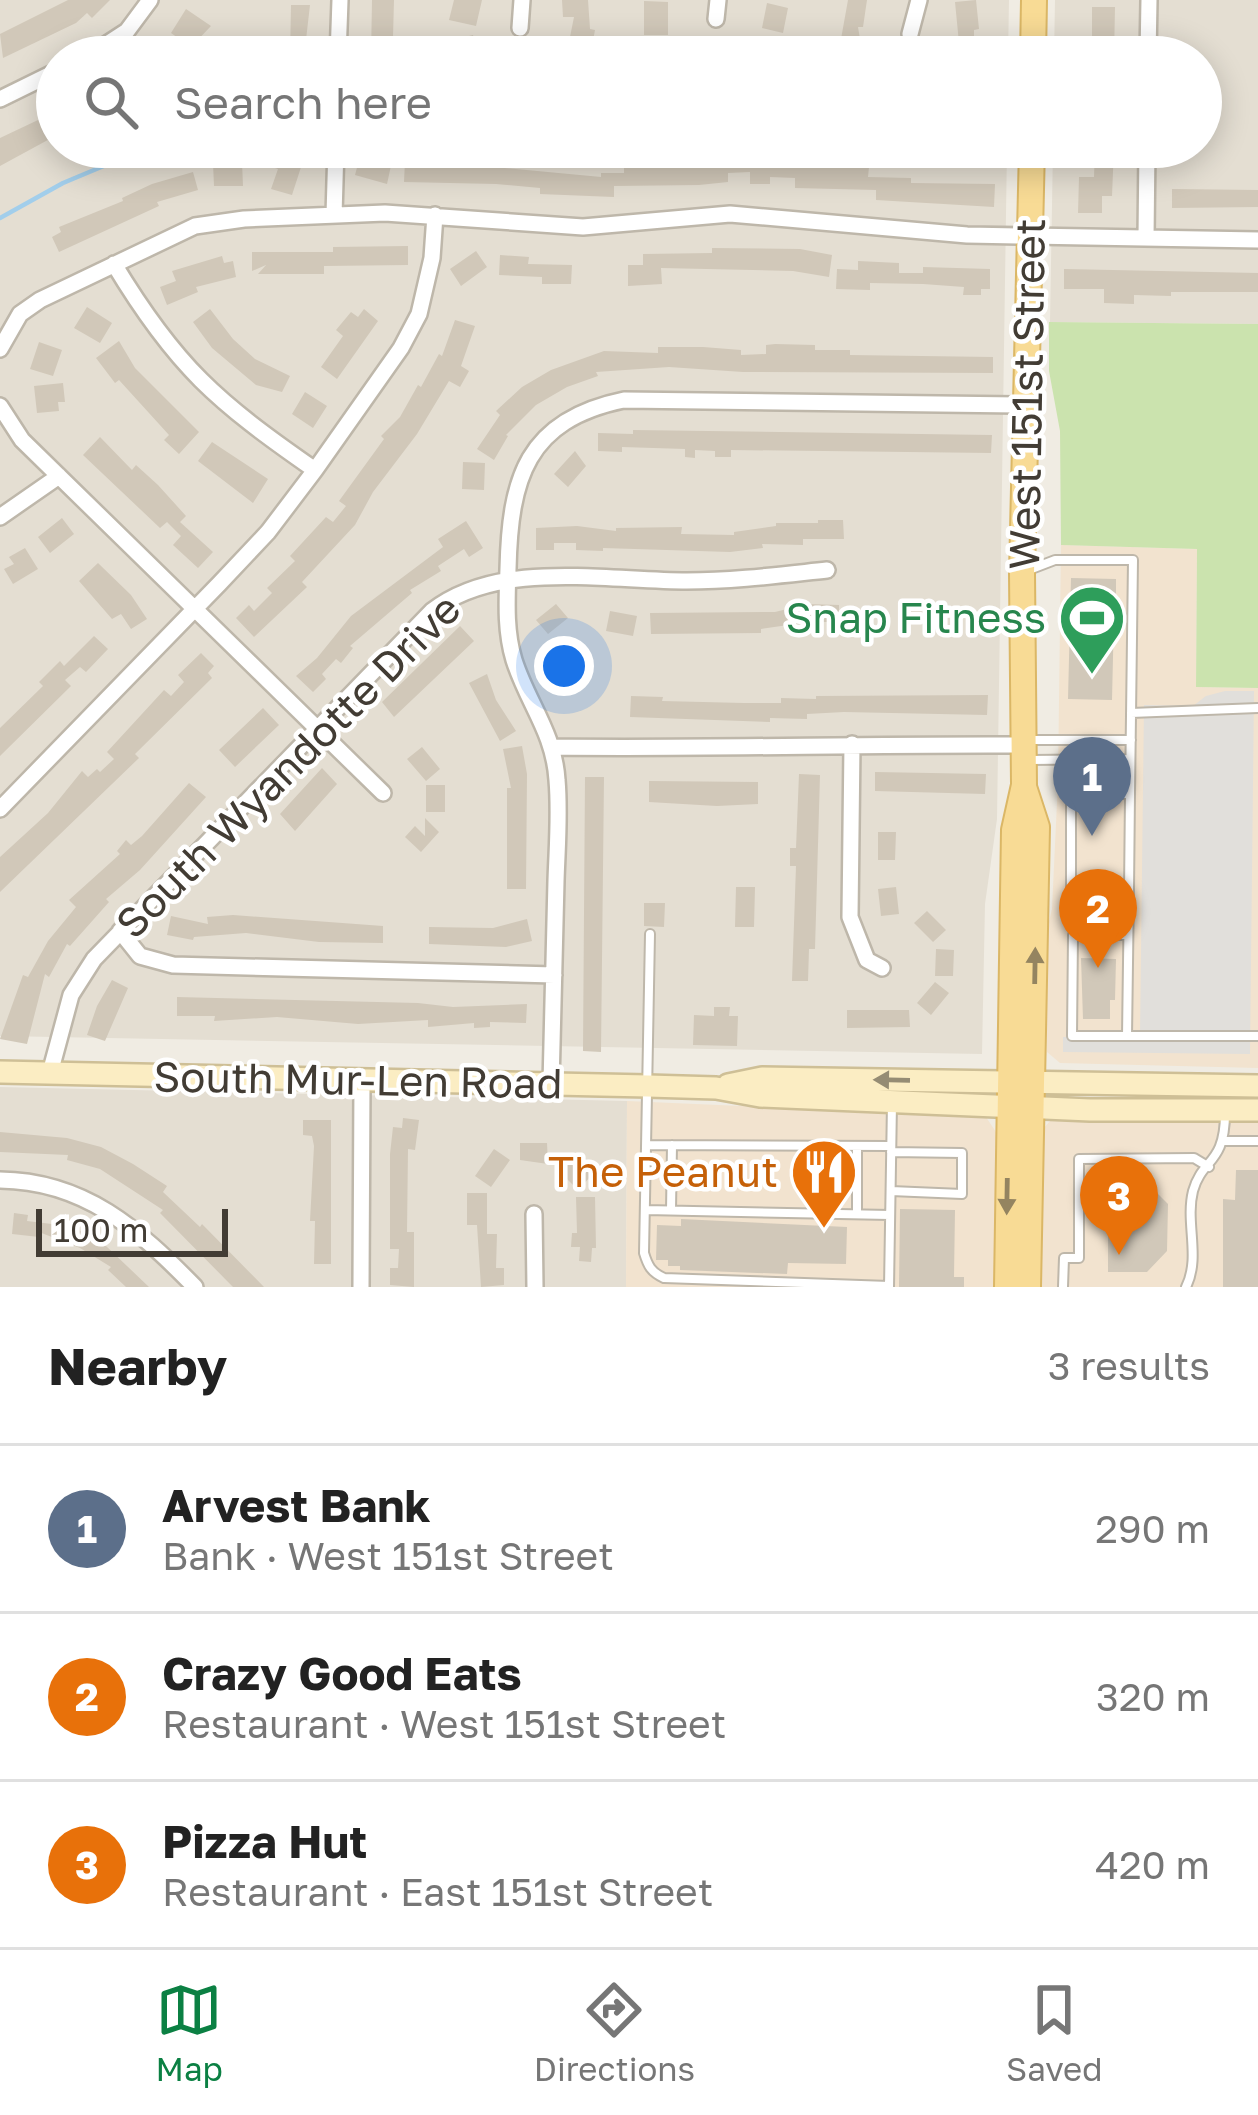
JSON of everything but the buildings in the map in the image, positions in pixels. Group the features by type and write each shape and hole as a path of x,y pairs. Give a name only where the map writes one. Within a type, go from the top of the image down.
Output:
{"main road":[{"path":"1033,36 1034,0"},
{"name":"West 151st Street","path":"1021,1094 1014,830 1024,758 1022,573 1032,168"},
{"name":"South Mur-Len Road","path":"0,1072 716,1088 760,1096 892,1101 1258,1086"},
{"name":"South Mur-Len Road","path":"716,1088 762,1078 1021,1094 1173,1111 1258,1110"},
{"path":"1007,1287 1021,1094"},
{"path":"1021,1094 1028,1287"},
{"path":"1173,1111 1207,1098 1258,1096"}],"street":[{"path":"119,36 150,0"},
{"path":"339,36 340,0"},
{"path":"520,28 522,0"},
{"path":"716,19 718,0"},
{"path":"910,34 919,0"},
{"path":"1148,36 1149,0"},
{"path":"0,99 36,81"},
{"path":"334,215 335,168"},
{"path":"1146,238 1147,168"},
{"path":"0,809 268,532 315,470 400,348 418,314 427,288 435,215"},
{"path":"0,349 20,314 40,300 173,235 214,221 435,215 583,227 684,217 773,215 909,231 1258,240"},
{"path":"114,263 146,316 188,370 243,420 315,470"},
{"path":"551,1084 558,803 552,747 515,661 507,616 512,504 525,464 551,431 596,405 644,399 1028,405"},
{"path":"0,406 12,429 383,793"},
{"path":"0,517 59,476"},
{"name":"South Wyandotte Drive","path":"50,1073 71,995 94,959 451,596 508,580 739,579 827,569"},
{"path":"552,747 742,750 852,744 1024,758"},
{"path":"852,744 850,917 867,960 882,968"},
{"path":"120,931 140,956 173,965 554,975"},
{"path":"362,1080 362,1287"},
{"path":"0,1180 63,1189 112,1211 136,1228 195,1287"},
{"path":"534,1214 536,1287"}],"lane":[{"path":"1022,573 1055,560 1133,560 1127,1036"},
{"path":"1131,713 1258,708"},
{"path":"1024,758 1131,740"},
{"path":"1024,758 1130,759"},
{"path":"1129,890 1071,889 1071,794 1130,794"},
{"path":"1128,918 1082,920 1076,935 1072,1036 1258,1036"},
{"path":"650,934 645,1210 647,1264 653,1273 889,1287 892,1101"},
{"path":"1076,935 1128,934"},
{"path":"1072,1010 1083,1010"},
{"path":"1110,1010 1127,1010"},
{"path":"1186,1287 1193,1274 1193,1190 1225,1141 1225,1111"},
{"path":"1225,1141 1258,1141"},
{"path":"647,1144 962,1153 962,1194 890,1191"},
{"path":"670,1210 672,1145"},
{"path":"857,1147 857,1214"},
{"path":"1063,1287 1064,1258 1079,1258 1079,1159 1194,1158 1209,1167"},
{"path":"645,1210 890,1215"}],"shaded area":[{"path":"0,0 1009,0 1008,36 36,36 36,168 1007,168 997,819 985,904 982,1054 0,1036"},
{"path":"1055,0 1258,0 1258,324 1050,322 1053,168 1222,168 1222,36 1054,36"},
{"path":"1061,545 1197,549 1196,687 1258,688 1258,1068 1060,1063 1047,1052 1046,933 1052,909 1058,781"},
{"path":"1225,691 1254,691 1250,1054 1063,1052 1063,1037 1140,1036 1144,705 1193,706"},
{"path":"0,1087 627,1101 626,1287 0,1287"},
{"path":"627,1101 986,1117 998,1135 999,1287 626,1287"},
{"path":"1051,1120 1258,1122 1258,1287 1040,1287 1043,1129"}],"green space":[{"path":"1049,322 1258,324 1258,688 1196,687 1197,549 1061,545 1060,431 1049,371"}],"waterway":[{"path":"0,218 99,168"}],"place":[{"name":"Snap Fitness","path":"1092,677"},
{"name":"Arvest Bank","path":"1092,836"},
{"name":"Crazy Good Eats","path":"1098,968"},
{"name":"The Peanut","path":"824,1231"},
{"name":"Pizza Hut","path":"1119,1255"}]}
